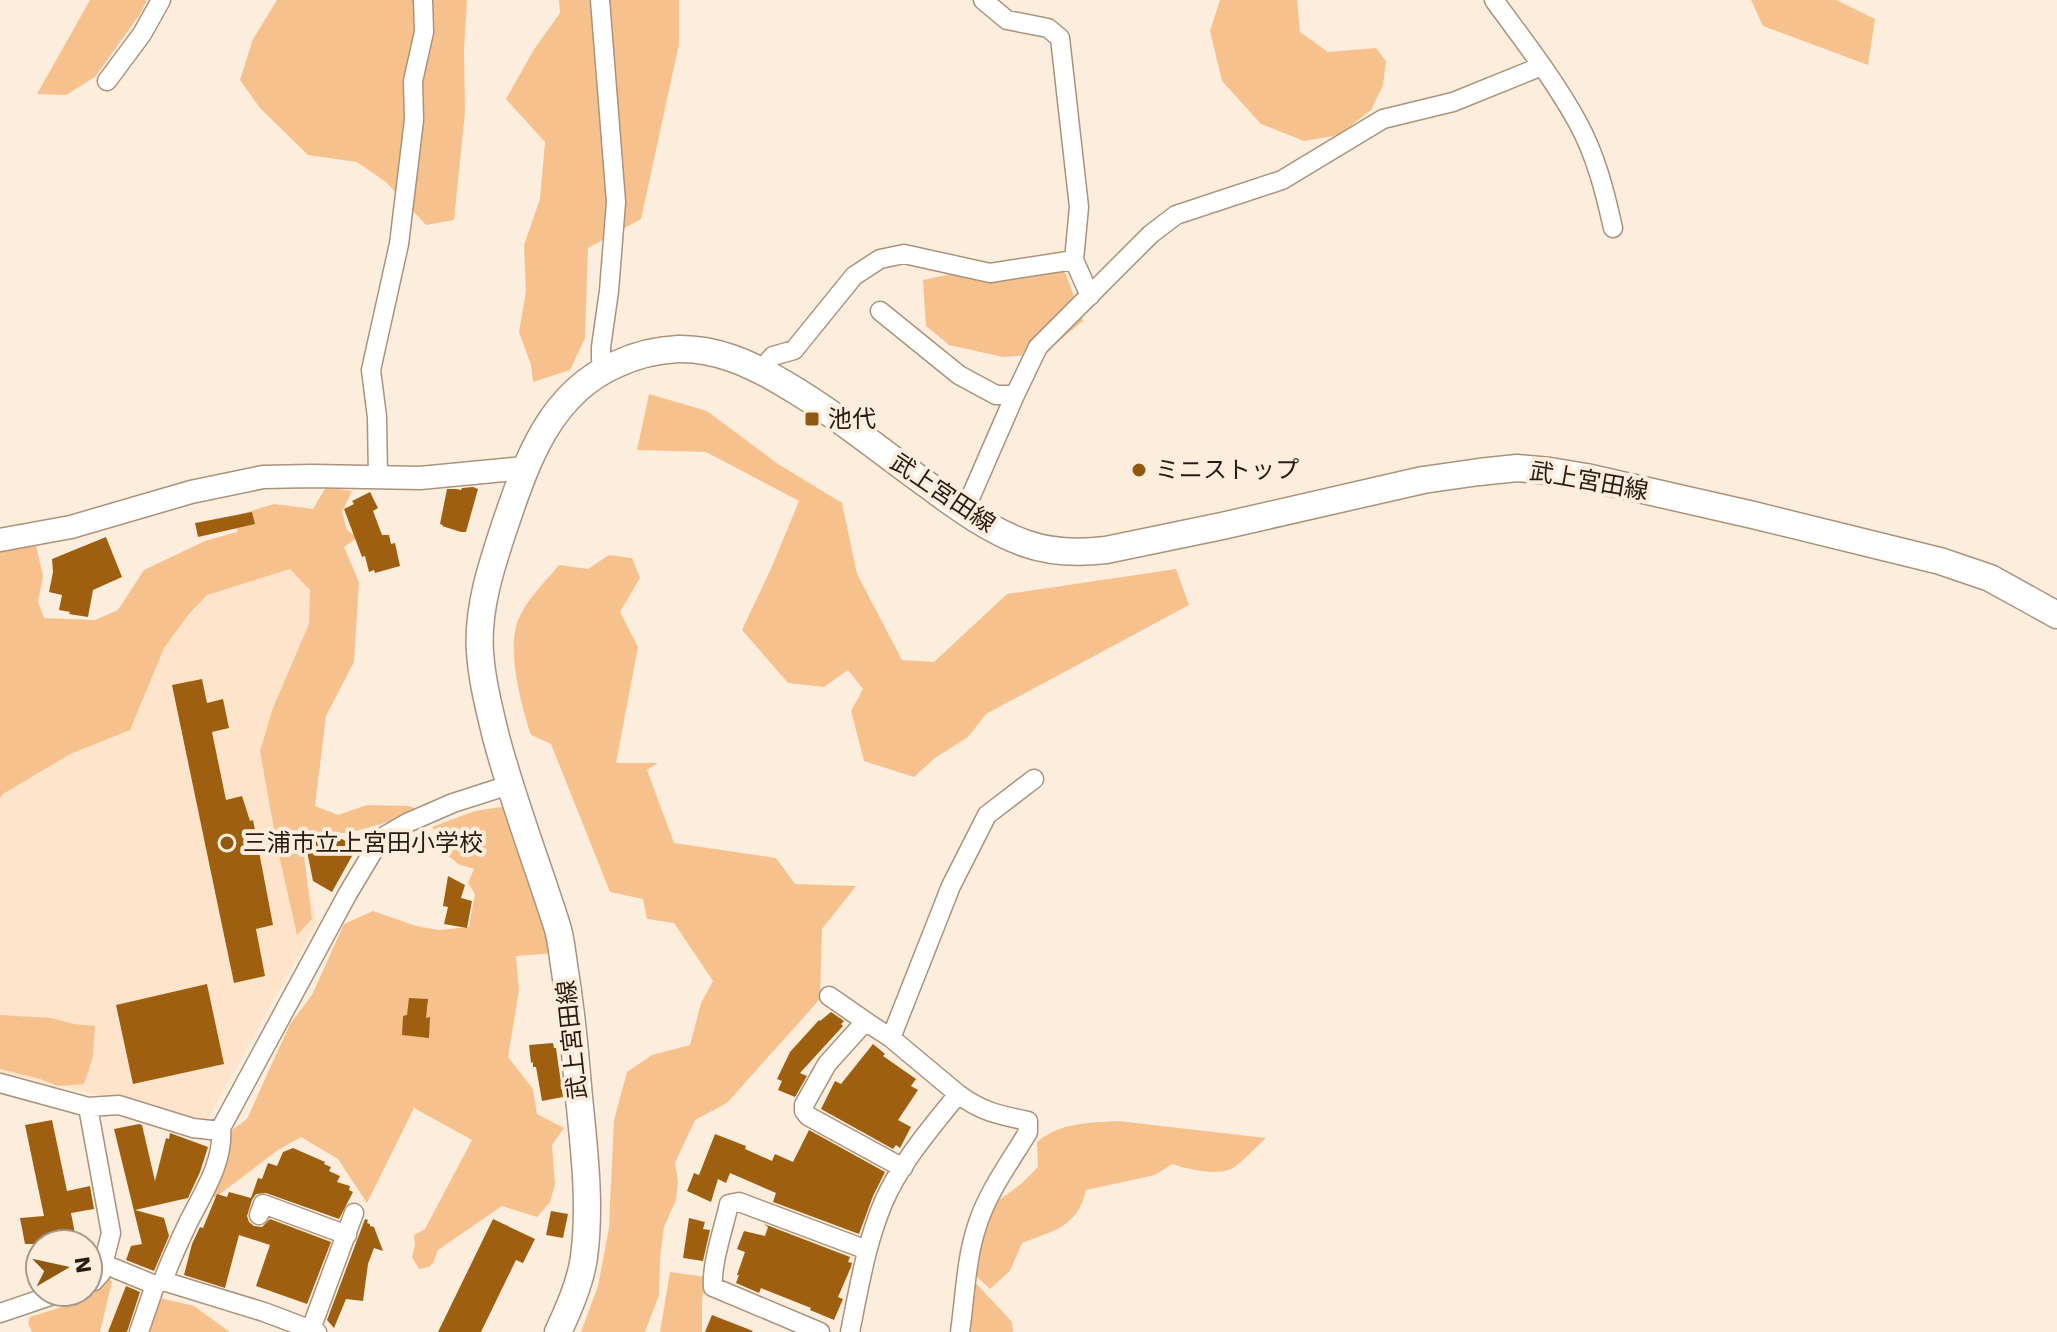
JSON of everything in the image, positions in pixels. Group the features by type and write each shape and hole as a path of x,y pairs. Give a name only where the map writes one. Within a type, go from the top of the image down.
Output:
{"main road":[{"name":"武上宮田線","path":"558,1332 584,1261 587,1202 572,1019 559,931 509,785 483,684 479,647 490,573 524,468 560,406 574,391 606,369 638,356 676,349 692,349 747,363 824,409 964,512 1010,537 1047,549 1086,552 1164,539 1423,480 1505,469 1539,470 1586,477 1738,511 1940,561 1990,578 2057,615"}],"street":[{"path":"107,81 142,34 161,0"},
{"path":"378,478 377,417 371,370 399,244 414,120 413,81 424,32 423,0"},
{"path":"600,0 616,202 601,347 601,359 606,369"},
{"path":"983,0 1007,20 1048,28 1060,38 1079,207 1074,260 1090,296"},
{"path":"1494,0 1542,66 1578,123 1602,179 1613,228"},
{"path":"964,512 1038,347 1151,234 1176,215 1282,180 1383,119 1453,102 1542,66"},
{"path":"761,370 773,356 794,350 854,276 880,259 904,254 990,273 1074,260"},
{"path":"880,311 959,375 996,395 1015,395"},
{"path":"0,540 71,527 191,492 263,477 442,477 524,468"},
{"path":"891,1038 951,886 987,815 1034,779"},
{"path":"139,1332 159,1283 210,1181 223,1143 221,1128 381,838 453,803 509,785"},
{"path":"829,996 891,1038 976,1108 1028,1121 1028,1132 977,1225 960,1332"},
{"path":"868,1023 863,1024 827,1064 804,1105 804,1111 903,1168"},
{"path":"0,1083 88,1107 119,1105 193,1128 221,1128"},
{"path":"850,1332 867,1250 885,1199 903,1168 958,1094"},
{"path":"88,1107 111,1233 104,1264 264,1312 314,1331 354,1213"},
{"path":"820,1332 713,1287 729,1204 739,1202 867,1250"},
{"path":"259,1215 263,1204 283,1203 347,1235"},
{"path":"0,1313 24,1305"}],"shaded area":[{"path":"90,0 147,0 95,77 66,95 37,94"},
{"path":"277,0 467,0 465,112 454,220 426,225 386,182 357,162 308,155 260,108 240,80 253,39"},
{"path":"559,0 679,0 679,44 641,219 588,248 585,338 570,370 533,382 531,365 519,332 526,291 524,245 540,199 545,142 506,99 533,51 560,13"},
{"path":"1220,0 1297,0 1300,32 1328,52 1376,48 1386,61 1383,85 1371,110 1339,135 1304,141 1261,124 1222,81 1210,31"},
{"path":"1751,0 1836,0 1875,19 1868,65 1763,26"},
{"path":"1040,255 1066,274 1083,321 1043,354 1003,357 949,345 926,326 923,280"},
{"path":"649,394 707,411 778,464 842,503 857,574 902,660 934,662 1007,594 1176,569 1189,605 986,714 968,737 935,758 914,777 864,761 851,711 863,689 848,670 824,687 788,683 742,630 799,501 706,452 637,450"},
{"path":"326,487 352,491 342,512 347,530 357,538 344,547 359,582 354,662 326,716 315,806 338,815 367,805 410,806 416,809 417,814 356,831 302,839 312,919 297,935 260,751 273,708 309,624 310,590 290,569 207,595 164,648 130,730 70,754 0,798 0,551 36,545 43,576 38,602 44,618 95,620 118,610 144,570 205,541 237,532 238,515 274,504 313,509"},
{"path":"296,554 321,613 279,697 302,866 317,922 207,1121 0,1072 0,781 128,622"},
{"path":"609,555 632,558 640,578 620,612 638,647 616,763 658,763 647,770 674,843 776,858 795,884 856,886 822,929 820,999 727,1103 695,1120 675,1163 678,1181 676,1200 664,1227 659,1295 645,1332 581,1332 598,1286 609,1228 614,1120 627,1072 652,1055 690,1045 701,1003 713,981 674,923 647,919 643,899 610,892 551,744 531,735 514,657 516,626 521,614 559,565 588,569"},
{"path":"507,806 556,953 516,956 519,990 508,1057 533,1089 537,1114 564,1128 552,1145 555,1184 550,1202 537,1217 502,1206 438,1250 429,1267 419,1269 412,1257 414,1235 425,1229 472,1140 414,1108 367,1203 338,1159 301,1137 278,1150 216,1197 208,1197 233,1129 247,1119 290,1024 312,995 344,924 373,911 416,926 439,930 469,927 475,894 468,883 474,869 458,864 444,852 444,842 432,827 475,811"},
{"path":"0,1015 51,1018 95,1026 93,1056 84,1084 58,1086 0,1069"},
{"path":"1118,1121 1266,1138 1239,1163 1225,1171 1202,1171 1172,1164 1155,1175 1086,1190 1077,1212 1070,1220 1054,1231 1022,1243 1010,1271 990,1289 974,1274 979,1235 992,1205 1020,1185 1038,1167 1037,1142 1066,1127"},
{"path":"670,1272 706,1277 702,1332 660,1332"},
{"path":"108,1276 112,1282 100,1332 32,1332 28,1323 30,1317 59,1308 104,1308 104,1281"},
{"path":"972,1279 1012,1322 1013,1332 967,1332"},
{"path":"156,1297 194,1306 230,1332 144,1332"}],"building":[{"path":"447,489 478,489 466,532 442,526"},
{"path":"370,492 378,508 373,511 382,535 389,535 391,544 395,543 400,566 375,573 374,570 369,572 344,509"},
{"path":"252,512 255,524 198,537 195,523"},
{"path":"106,537 122,577 93,590 88,617 59,610 62,595 49,592 52,559"},
{"path":"202,679 207,703 223,699 229,728 212,732 226,800 242,796 250,821 253,820 273,925 256,929 265,976 234,983 172,685"},
{"path":"338,837 357,847 332,892 313,881 305,842"},
{"path":"448,876 465,885 461,898 472,901 467,928 444,924 448,907 443,906"},
{"path":"207,984 224,1064 133,1084 116,1005"},
{"path":"409,998 428,999 426,1018 430,1017 429,1038 402,1035 403,1016 407,1015"},
{"path":"831,1012 844,1021 843,1026 800,1073 807,1076 795,1097 778,1090 782,1081 777,1079 790,1052 819,1020"},
{"path":"553,1043 563,1097 542,1101 529,1045"},
{"path":"873,1044 885,1054 883,1056 916,1079 911,1086 918,1090 898,1120 911,1127 900,1148 896,1145 893,1149 821,1109 835,1081 841,1084"},
{"path":"52,1120 67,1191 90,1186 94,1209 71,1213 74,1228 24,1228 24,1239 20,1218 44,1216 25,1125"},
{"path":"142,1125 155,1181 170,1133 208,1147 188,1198 135,1210 164,1218 169,1236 154,1271 126,1260 131,1246 142,1244 114,1129"},
{"path":"809,1130 885,1172 859,1234 773,1202 776,1193 730,1173 726,1183 718,1179 711,1202 687,1191 694,1173 699,1175 715,1134 746,1146 745,1149 772,1161 775,1154 793,1162"},
{"path":"293,1148 325,1162 331,1167 329,1171 340,1176 337,1182 350,1186 349,1190 353,1192 339,1219 266,1193 256,1194 252,1200 247,1216 254,1226 262,1227 270,1219 331,1242 307,1304 256,1286 270,1245 239,1235 225,1288 184,1275 192,1244 200,1227 203,1228 217,1194 227,1197 229,1192 251,1198 258,1178 262,1179 268,1163 277,1166 283,1152"},
{"path":"551,1211 568,1214 563,1238 546,1235"},
{"path":"689,1218 705,1222 703,1229 710,1230 703,1261 683,1258"},
{"path":"365,1219 374,1227 383,1251 374,1248 368,1264 363,1301 346,1299 334,1328 327,1320"},
{"path":"493,1219 535,1239 523,1263 516,1260 481,1332 438,1332"},
{"path":"764,1224 850,1257 848,1262 852,1263 851,1267 838,1297 843,1299 834,1320 761,1288 759,1293 736,1283 745,1252 737,1249 744,1231 765,1236 768,1227"},
{"path":"126,1286 140,1292 127,1332 108,1332"},
{"path":"712,1315 753,1331 705,1332"}],"place":[{"name":"池代","path":"812,419"},
{"name":"ミニストップ","path":"1139,470"},
{"name":"三浦市立上宮田小学校","path":"227,843"}]}
